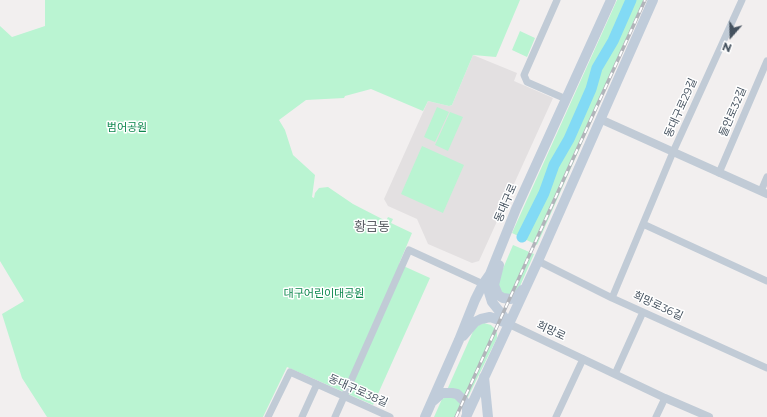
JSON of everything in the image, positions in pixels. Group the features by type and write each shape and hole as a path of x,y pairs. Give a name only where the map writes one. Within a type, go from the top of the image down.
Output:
{"main road":[{"name":"동대구로","path":"425,417 482,284 489,275 502,242 611,0"},
{"path":"466,416 538,261 653,0"},
{"path":"502,242 502,256 494,283 497,293 506,299 515,298 529,281"},
{"path":"489,275 488,283 490,296 495,307 505,317 509,324"},
{"path":"459,340 475,322 490,317 509,324"},
{"path":"484,377 488,417"},
{"path":"429,407 434,399 442,393 452,392 457,394 464,401 467,410 466,416"}],"street":[{"path":"557,0 524,75 527,82 566,99"},
{"name":"동대구로29길","path":"600,118 673,152 742,0"},
{"name":"들안로32길","path":"719,173 767,61"},
{"path":"538,261 612,298 673,152 764,193 767,177"},
{"path":"643,224 767,281"},
{"path":"335,417 409,250 482,284"},
{"name":"희망로36길","path":"612,298 767,368"},
{"path":"615,374 644,312"},
{"name":"희망로","path":"509,324 665,398 709,417"},
{"path":"556,417 583,359"},
{"name":"동대구로38길","path":"268,417 290,372 390,417"},
{"name":"동대구로38길","path":"302,417 317,384"},
{"path":"656,417 665,398"}],"shaded area":[{"path":"473,55 517,73 514,81 553,98 479,261 472,263 428,244 417,219 388,206 384,199 428,101 449,106 452,105"}],"green space":[{"name":"범어공원","path":"45,0 520,0 496,57 473,55 452,105 449,106 428,101 423,111 371,89 345,96 344,98 306,100 279,120 285,130 293,155 315,175 312,197 314,198 315,193 319,188 328,187 353,204 386,221 388,217 393,219 391,223 412,233 399,264 430,278 373,405 287,367 263,417 47,417 22,378 2,314 24,301 0,261 0,26 12,37 45,26"},
{"path":"617,0 645,0 537,245 512,233"},
{"path":"520,31 535,38 527,57 512,50"},
{"path":"437,107 449,112 435,142 424,137"},
{"path":"450,112 463,117 448,151 435,145"},
{"path":"422,146 464,165 443,213 401,194"},
{"path":"513,245 534,254 517,293 506,298 496,285"},
{"path":"484,323 491,325 495,329 497,338 466,401 447,390 475,327"},
{"path":"451,395 460,402 460,409 456,417 434,417 442,399"}],"waterway":[{"path":"522,237 544,193 554,165 569,139 591,89 597,68 613,41 631,0"}],"railway":[{"path":"456,417 645,0"}],"district":[{"name":"황금동","path":"372,227"}],"park label":[{"name":"대구어린이대공원","path":"324,294"}]}
